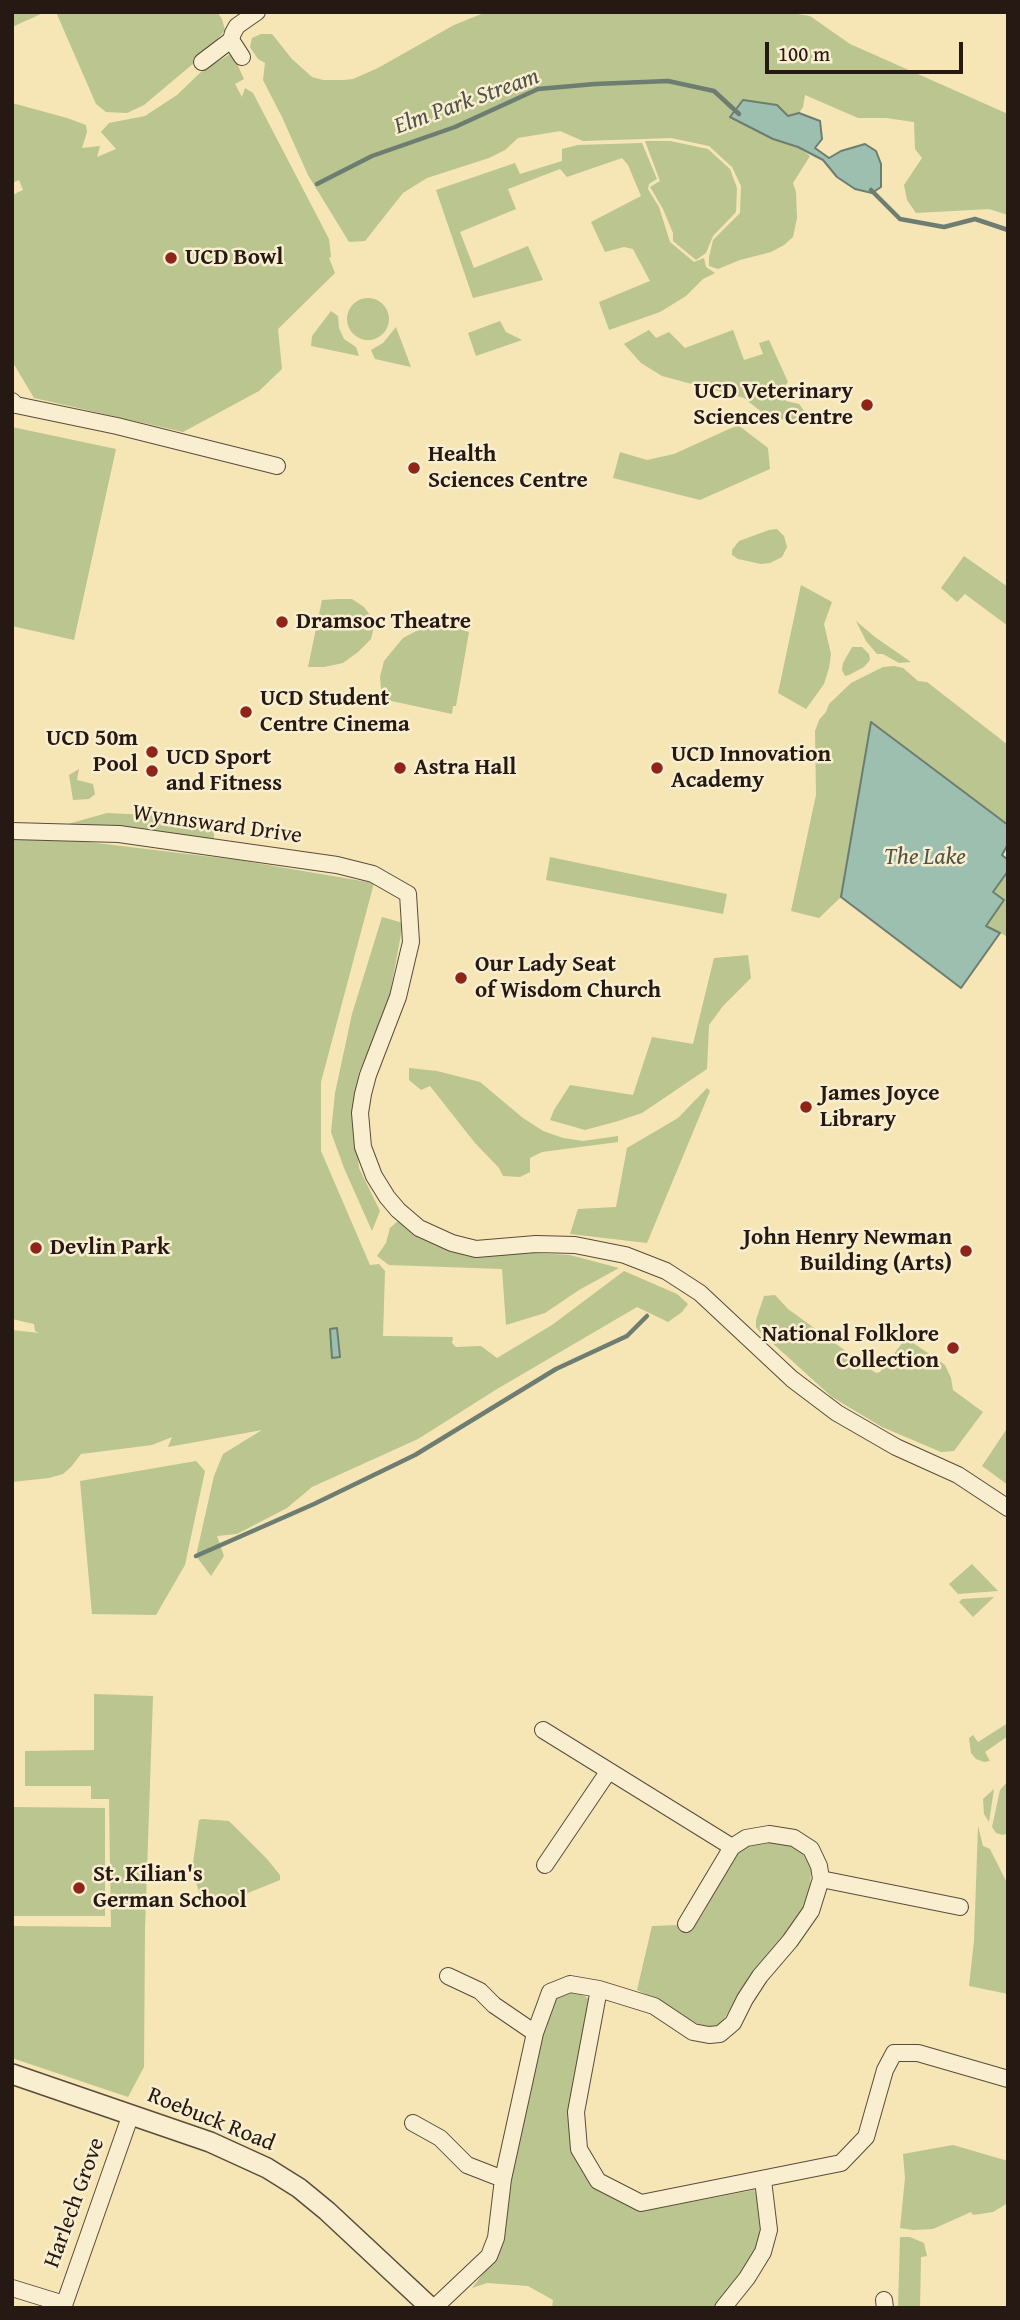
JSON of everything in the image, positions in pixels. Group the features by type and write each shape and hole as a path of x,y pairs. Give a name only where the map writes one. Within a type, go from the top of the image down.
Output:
{"street":[{"path":"202,62 231,40 237,26 257,12"},
{"path":"231,40 242,57"},
{"path":"12,401 16,405 117,426 277,466"},
{"name":"Wynnsward Drive","path":"12,831 120,834 337,865 373,874 408,894 411,942 398,997 368,1075 360,1113 363,1147 374,1176 398,1210 419,1228 452,1243 476,1249 536,1244 575,1245 625,1255 666,1271 700,1293 792,1379 837,1413 897,1447 968,1480 1008,1508"},
{"path":"543,1730 732,1847"},
{"path":"545,1865 608,1772"},
{"path":"432,2308 489,2256 496,2238 503,2179 535,2033 550,1992 570,1984 600,1989 654,2006 693,2032 720,2034 733,2023 760,1976 811,1911 821,1879 819,1866 811,1849 794,1838 769,1834 746,1838 732,1847 686,1924"},
{"path":"821,1879 960,1907"},
{"path":"448,1976 480,1991 494,2005 535,2033"},
{"path":"600,1989 576,2112 579,2149 598,2181 641,2203 841,2163 866,2137 885,2070 894,2053 918,2053 1008,2078"},
{"name":"Roebuck Road","path":"12,2074 210,2142 267,2168 299,2188 327,2211 432,2308"},
{"name":"Harlech Grove","path":"63,2306 131,2114"},
{"path":"413,2123 440,2138 467,2165 503,2179"},
{"path":"723,2308 763,2252 769,2231 763,2180"},
{"path":"12,2288 63,2306"}],"green space":[{"path":"12,12 40,12 41,14 12,27"},
{"path":"56,12 217,12 225,30 207,52 144,105 127,113 106,112 96,104"},
{"path":"784,12 810,16 850,44 1008,114 1008,215 989,209 916,213 907,200 904,185 922,158 915,149 914,122 858,118 805,95 799,113 788,116 777,105 744,100 731,116 773,139 798,147 810,156 793,183 797,218 793,237 771,252 718,269 709,266 713,240 740,213 741,186 732,167 709,146 671,138 583,141 560,131 518,138 505,150 489,158 427,178 403,193 365,241 349,242 308,175 263,80 265,63 258,59 250,47 252,38 261,34 272,34 292,59 312,77 344,80 378,68 454,25 484,13"},
{"name":"UCD Bowl","path":"232,53 244,79 235,84 242,97 245,88 253,93 329,239 329,258 335,273 278,329 282,369 259,391 183,432 34,398 12,361 12,195 23,190 19,180 12,183 12,103 86,125 87,132 82,148 100,146 97,157 116,149 101,132 109,123 145,116 177,95 202,71"},
{"path":"645,141 670,141 708,149 730,169 737,188 736,212 713,236 706,253 696,260 673,241 673,233 663,209 650,187 660,181"},
{"path":"642,143 657,179 649,184 648,189 659,207 670,242 694,262 704,258 706,267 715,273 660,312 609,330 599,302 650,281 633,249 624,247 605,252 591,222 641,196 628,165 622,158 567,177 560,169 508,189 516,209 460,232 474,268 528,246 543,280 473,298 436,190 515,163 520,174 562,161 562,149 578,145"},
{"path":"368,298 383,304 389,319 383,334 368,340 353,334 347,319 353,304"},
{"path":"331,311 338,316 344,339 356,347 359,356 311,346 312,336"},
{"path":"500,321 506,332 522,340 476,356 468,333"},
{"path":"396,327 411,367 375,359 371,350 383,343"},
{"path":"649,330 656,338 669,332 685,348 733,330 744,360 763,354 759,343 769,340 788,382 783,388 783,397 786,401 799,404 808,416 793,423 763,413 744,398 662,376 641,363 624,344"},
{"path":"738,425 768,448 770,469 700,500 613,478 620,452 647,460 674,454"},
{"path":"12,427 116,449 74,640 12,626"},
{"path":"777,529 784,536 787,547 782,557 761,564 732,555 732,550 739,541"},
{"path":"964,556 1008,587 1008,626 965,594 957,602 941,588"},
{"path":"801,585 832,602 824,624 831,654 829,668 824,684 806,709 778,693"},
{"path":"352,599 364,607 372,618 371,639 343,663 308,667 322,600"},
{"path":"856,621 911,662 899,663 883,654 877,654 866,641"},
{"path":"447,625 469,632 456,706 453,706 452,714 382,699 380,677 384,661 403,638 422,628"},
{"path":"852,647 862,647 869,654 870,660 864,667 845,676 843,663"},
{"path":"883,667 903,668 918,681 927,682 1008,745 1008,825 871,722 841,897 819,918 791,911 816,795 815,731 819,720 829,704 851,683"},
{"path":"79,769 77,780 93,784 95,794 89,799 73,800 69,775"},
{"path":"107,813 170,816 214,824 214,842 61,826"},
{"name":"Devlin Park","path":"12,839 63,839 238,860 374,883 321,1082 321,1151 370,1265 379,1264 385,1271 383,1336 453,1337 452,1343 456,1347 481,1346 497,1358 552,1325 624,1271 677,1294 688,1304 668,1322 637,1307 418,1439 312,1487 287,1508 237,1534 217,1536 224,1556 211,1576 196,1556 214,1476 223,1454 262,1430 168,1447 172,1437 152,1445 81,1454 63,1474 12,1482 12,1330 39,1333 35,1331 34,1324 12,1319"},
{"path":"550,857 727,894 723,914 546,880"},
{"path":"1008,871 1008,937 986,926 1003,901 993,892"},
{"path":"382,917 403,923 390,994 359,1072 354,1120 359,1168 380,1211 372,1231 331,1132 335,1093 352,1014"},
{"path":"748,955 751,978 723,1006 709,1025 707,1069 642,1113 618,1121 585,1130 550,1120 570,1085 633,1095 652,1037 693,1044 714,958"},
{"path":"409,1068 437,1071 480,1082 543,1131 583,1141 618,1136 618,1142 542,1152 530,1158 530,1172 520,1177 503,1176 430,1086 421,1090 409,1080"},
{"path":"707,1088 710,1091 647,1243 570,1234 578,1209 616,1207 627,1148 678,1118"},
{"path":"398,1221 420,1235 488,1256 533,1253 570,1255 619,1268 545,1313 506,1325 502,1269 389,1265 377,1256 386,1243 390,1228"},
{"path":"775,1295 788,1309 876,1373 880,1372 906,1338 945,1365 953,1390 983,1412 954,1451 941,1452 882,1427 832,1397 759,1331 756,1320 764,1296"},
{"path":"1008,1427 1008,1485 982,1466"},
{"path":"196,1461 205,1471 185,1565 156,1615 92,1614 80,1481"},
{"path":"972,1564 998,1591 958,1594 949,1584"},
{"path":"994,1597 973,1617 959,1602 962,1599"},
{"path":"94,1694 153,1696 145,1929 144,2067 128,2097 12,2058 12,1926 111,1927 109,1799 91,1799 91,1786 25,1786 25,1751 94,1750"},
{"path":"1008,1723 1008,1736 985,1752 990,1761 976,1759 971,1753 969,1738 973,1735 978,1742"},
{"path":"1008,1781 1008,1833 1003,1835 996,1833 992,1827 1000,1790"},
{"path":"994,1789 989,1822 984,1814 983,1799"},
{"path":"12,1807 105,1808 105,1916 12,1916"},
{"path":"199,1820 229,1821 267,1859 280,1875 280,1880 243,1895 231,1904 215,1905 202,1901 192,1870"},
{"path":"978,1826 983,1846 990,1849 1008,1885 1008,1994 969,1986 974,1941"},
{"path":"759,1839 792,1845 803,1853 811,1868 810,1889 804,1909 792,1928 745,1984 721,2024 713,2027 698,2024 637,1990 652,1926 678,1925 693,1928 705,1910 702,1904 738,1849"},
{"path":"573,1989 589,1999 574,2109 594,2187 644,2211 754,2190 763,2207 757,2253 715,2308 552,2308 553,2300 528,2286 487,2283 472,2288 498,2254 505,2206 546,2019 557,1995"},
{"path":"953,2145 1008,2161 1008,2203 993,2212 973,2215 971,2212 933,2229 900,2228 905,2178 903,2154"},
{"path":"900,2237 910,2237 924,2243 927,2256 921,2257 920,2308 898,2308"}],"water":[{"path":"743,100 777,105 788,116 799,113 820,121 822,139 815,148 829,158 841,151 865,144 876,151 881,164 881,187 872,193 855,189 837,177 823,160 730,117"},
{"name":"The Lake","path":"871,722 1008,825 1008,844 1002,855 1008,860 1008,871 993,892 1004,900 986,926 1000,933 961,988 841,897"},
{"path":"337,1328 340,1357 332,1358 330,1329"}],"waterway":[{"name":"Elm Park Stream","path":"317,184 372,156 455,127 538,89 668,81 714,91 739,114"},
{"name":"Elm Park Stream","path":"871,190 900,219 944,227 975,219 1008,230"},
{"path":"196,1556 314,1504 415,1455 556,1369 627,1336 647,1316"}],"place":[{"name":"UCD Bowl","path":"171,258"},
{"name":"UCD Veterinary Sciences Centre","path":"867,405"},
{"name":"Health Sciences Centre","path":"414,468"},
{"name":"Dramsoc Theatre","path":"282,622"},
{"name":"UCD Student Centre Cinema","path":"246,712"},
{"name":"UCD 50m Pool","path":"152,752"},
{"name":"Astra Hall","path":"400,768"},
{"name":"UCD Innovation Academy","path":"657,768"},
{"name":"UCD Sport and Fitness","path":"152,771"},
{"name":"Our Lady Seat of Wisdom Church","path":"461,978"},
{"name":"James Joyce Library","path":"806,1107"},
{"name":"Devlin Park","path":"36,1248"},
{"name":"John Henry Newman Building (Arts)","path":"966,1251"},
{"name":"National Folklore Collection","path":"953,1348"},
{"name":"St. Kilian's German School","path":"79,1888"}]}
